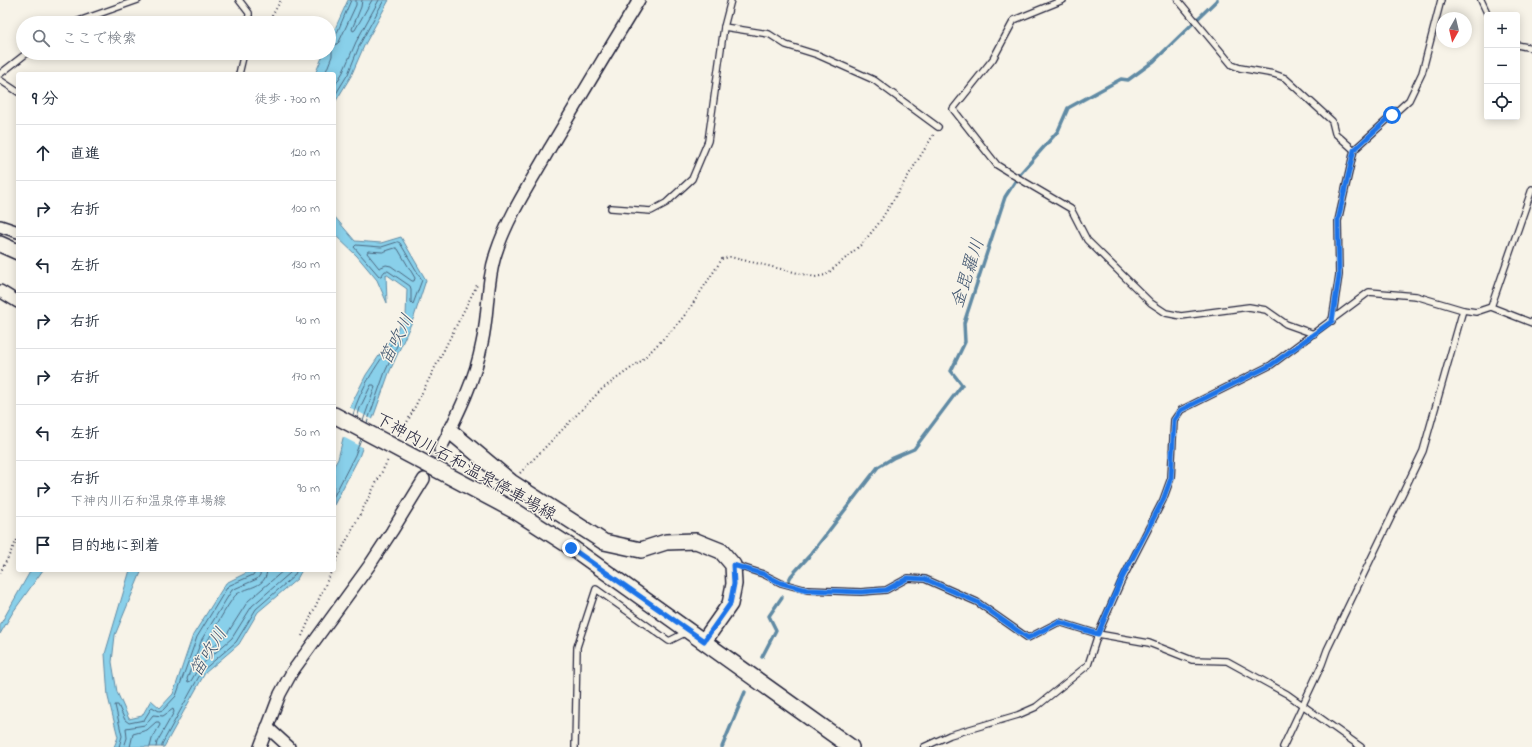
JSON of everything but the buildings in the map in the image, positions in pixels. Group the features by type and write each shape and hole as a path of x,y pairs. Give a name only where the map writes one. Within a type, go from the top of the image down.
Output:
{"main road":[{"path":"0,244 16,251"},
{"name":"下神内川石和温泉停車場線","path":"336,416 515,511 689,630 851,747"},
{"path":"450,431 511,482 604,542 641,550 666,542 696,540 721,551 733,565 734,584 730,604 704,641"}],"street":[{"path":"440,450 472,382 483,341 489,281 496,253 505,230 531,181 639,0"},
{"path":"0,226 16,231"},
{"path":"0,291 16,301"},
{"path":"260,747 267,727 292,672 373,560 424,479"},
{"path":"267,727 289,747"}],"lane":[{"path":"93,16 138,0"},
{"path":"240,0 249,13 249,16"},
{"path":"611,208 650,211 666,202 692,180 708,141 724,27 731,0"},
{"path":"1063,0 1014,20 993,59 953,109 997,165 1071,209 1087,240 1151,303 1166,313 1181,316 1249,307 1266,310 1286,324 1314,334"},
{"path":"1178,0 1232,65 1240,68 1274,74 1285,78 1332,121 1335,133 1354,150"},
{"path":"1332,321 1339,276 1338,220 1354,150 1409,100 1422,73 1440,0"},
{"path":"1481,0 1487,12"},
{"path":"724,27 769,34 786,45 818,55 874,80 938,127"},
{"path":"1520,46 1532,48"},
{"path":"0,74 18,60"},
{"path":"239,72 242,60"},
{"path":"0,80 16,91"},
{"path":"1491,307 1532,189"},
{"path":"924,747 950,735 1018,715 1036,707 1088,665 1098,634 1120,582 1163,500 1171,478 1174,420 1181,410 1271,365 1332,321 1368,292 1416,296 1463,310 1476,312 1491,307 1532,322"},
{"path":"1283,747 1322,664 1326,650 1423,451 1463,310"},
{"path":"733,565 763,574 781,583 807,590 861,592 886,590 908,578 925,579 977,602 1028,638 1059,622 1098,634 1149,643 1192,660 1227,661 1302,704 1361,747"},
{"path":"575,747 577,647 596,589 669,640 689,630"}],"path":[{"path":"272,16 281,0"},
{"path":"511,482 602,389 641,361 676,326 688,311 722,259 730,258 815,277 826,275 862,244 879,223 938,127"},
{"path":"336,561 393,446 481,279"},
{"path":"0,574 16,542"},
{"path":"302,639 331,572"}],"water":[{"path":"348,0 389,0 364,46 351,76 336,101 336,72 316,72 321,60 336,60 336,27"},
{"name":"笛吹川","path":"336,218 355,241 381,243 401,237 426,280 414,317 389,373 359,457 336,501 336,462 351,405 366,375 406,316 407,289 386,274 387,303 377,280 357,256 336,236"},
{"path":"30,572 42,572 13,612 0,634 0,625"},
{"name":"笛吹川","path":"129,572 141,572 115,635 112,662 117,692 129,719 142,716 151,700 160,708 173,694 193,635 226,583 248,572 301,572 297,579 258,612 239,644 205,673 164,747 114,747 118,737 108,697 105,654"}],"pier":[{"path":"349,407 374,420 364,448 341,436"}],"waterway":[{"name":"金毘羅川","path":"789,580 878,467 893,458 914,449 962,385 951,371 965,342 964,323 1005,197 1020,174 1058,131 1068,108 1121,79 1128,80 1154,61 1217,0"},
{"name":"金毘羅川","path":"762,657 776,630 769,616 782,597"},
{"name":"金毘羅川","path":"722,747 745,692"}],"tunnel":[{"path":"428,472 440,450"}],"route":[{"path":"571,548 704,641 730,604 734,584 733,565 763,574 781,583 807,590 861,592 886,590 908,578 925,579 977,602 1028,638 1059,622 1098,634 1120,582 1163,500 1171,478 1174,420 1181,410 1271,365 1332,321 1339,276 1338,220 1354,150 1392,115"}]}
